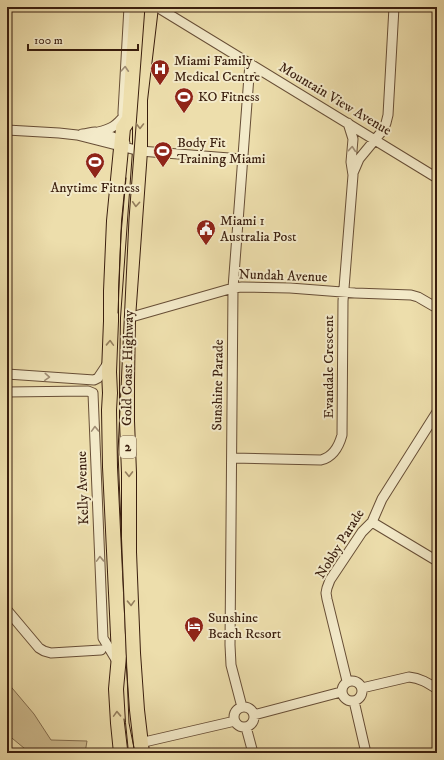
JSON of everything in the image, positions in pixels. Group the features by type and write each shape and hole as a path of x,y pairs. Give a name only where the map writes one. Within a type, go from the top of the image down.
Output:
{"highway":[{"name":"Gold Coast Highway","path":"121,753 116,689 119,656 110,467 109,410 111,291 114,221 121,144 137,7"},
{"name":"Gold Coast Highway","path":"141,748 133,653 129,552 129,473 127,421 128,318 140,151 140,100 151,7"}],"street":[{"name":"Gold Coast Highway","path":"126,110 129,7"},
{"name":"Mountain View Avenue","path":"157,7 437,178"},
{"name":"Evandale Crescent","path":"352,175 359,159 385,127 388,115 394,7"},
{"name":"Sunshine Parade","path":"242,707 231,665 233,288 250,63"},
{"path":"77,135 110,129 116,126 126,110"},
{"name":"Evandale Crescent","path":"232,458 321,460 327,458 335,451 340,443 342,435 344,292 353,139 348,123"},
{"path":"7,130 77,135 121,144 140,151 242,159"},
{"path":"95,132 109,135 121,144"},
{"name":"Nundah Avenue","path":"128,318 242,286 411,295 418,297 437,308"},
{"path":"7,374 94,380 101,374 110,360"},
{"name":"Kelly Avenue","path":"7,392 86,391 93,393 103,638 118,664"},
{"name":"Nobby Parade","path":"347,681 326,594 329,584 334,573 362,532 372,522 382,499 437,412"},
{"path":"372,522 437,561"},
{"path":"7,610 37,646 44,652 51,653 101,650"},
{"path":"362,688 409,677 416,677 437,689"},
{"path":"347,681 356,681 362,688 361,695 357,700 347,700 342,696 342,686 347,681"},
{"path":"254,715 341,692"},
{"path":"354,701 366,753"},
{"path":"242,707 251,709 254,715 254,722 246,727 239,726 234,718 236,711 242,707"},
{"path":"141,748 235,721"},
{"path":"246,727 253,753"}],"shaded area":[{"path":"7,682 34,714 51,740 87,741 85,753 30,753 7,734"}],"tram line":[{"path":"135,753 129,723 118,452 129,219 145,7"},
{"path":"118,313 121,234 126,178"},
{"path":"124,719 128,753"}],"place":[{"name":"Miami Family Medical Centre","path":"160,86"},
{"name":"KO Fitness","path":"184,114"},
{"name":"Body Fit Training Miami","path":"163,168"},
{"name":"Anytime Fitness","path":"95,179"},
{"name":"Miami 1 Australia Post","path":"206,246"},
{"name":"Sunshine Beach Resort","path":"194,643"}]}
